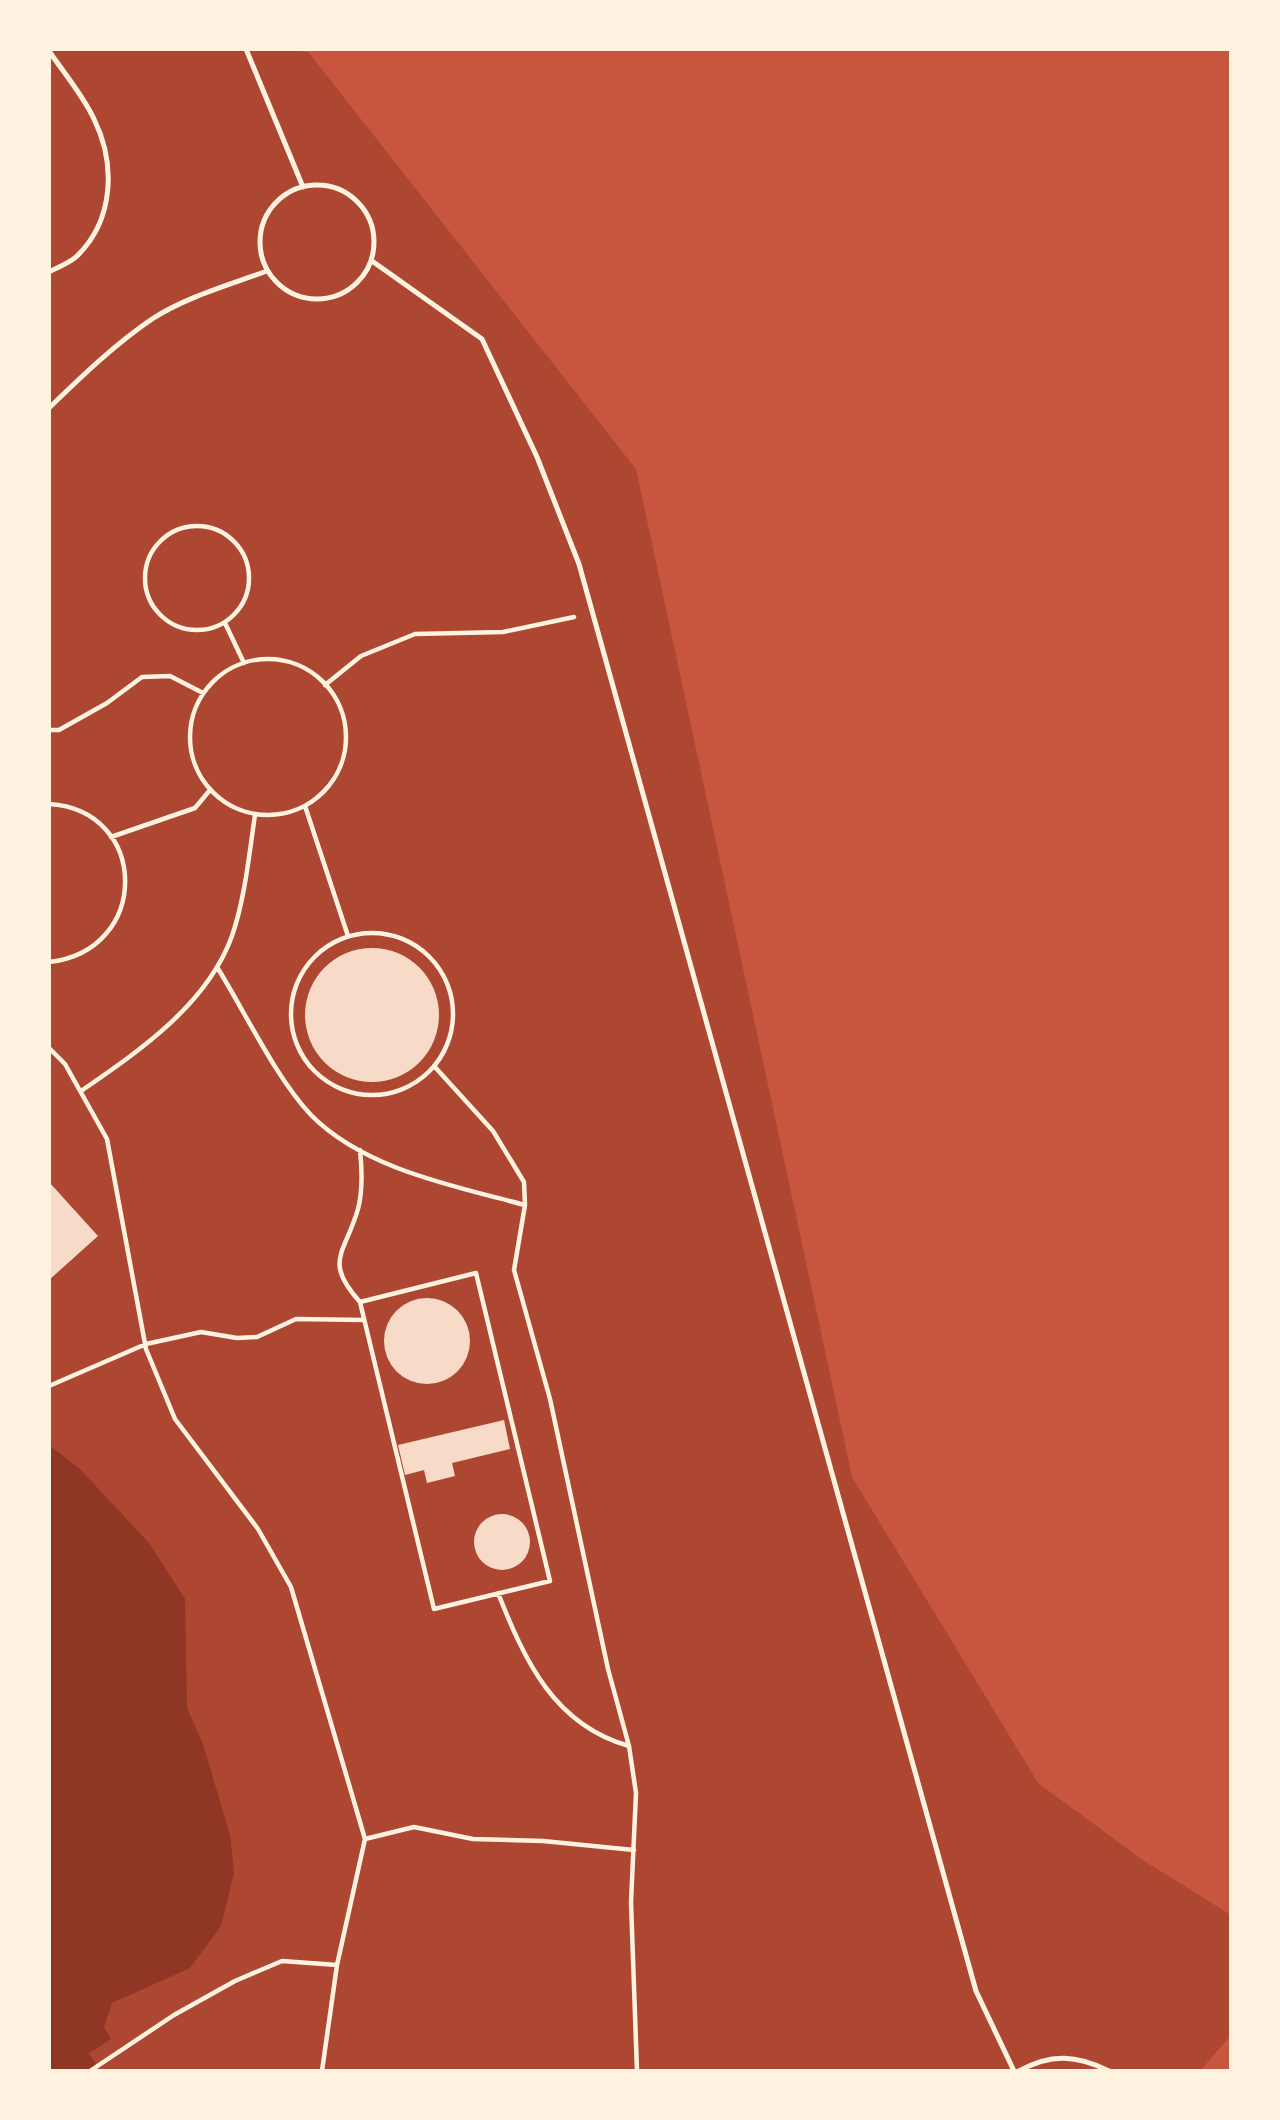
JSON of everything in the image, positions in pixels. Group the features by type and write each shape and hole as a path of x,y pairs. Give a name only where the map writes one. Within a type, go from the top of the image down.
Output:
{"lane":[{"path":"246,49 303,187"},
{"path":"49,51 95,120 106,158 110,192 100,225 76,257 49,272"},
{"path":"331,186 348,193 363,206 372,223 375,242 372,261 362,278 349,290 332,298 313,300 295,295 279,285 267,271 261,253 261,234 266,216 278,201 293,190 303,187 331,186"},
{"path":"372,261 482,339 537,457 579,564 976,1991 1017,2071 1037,2061 1062,2057 1087,2060 1109,2071"},
{"path":"49,408 97,361 154,318 207,293 267,271"}],"path":[{"path":"189,526 208,526 225,533 238,545 247,561 250,579 247,597 237,613 225,624 210,630 185,629 164,618 153,606 146,583 148,559 158,543 172,532 189,526"},
{"path":"326,685 361,656 415,634 503,632 592,612"},
{"path":"225,624 244,663"},
{"path":"270,659 295,663 317,676 326,685 334,695 344,719 346,744 340,769 325,790 305,806 281,815 255,815 230,806 210,790 196,768 190,743 192,717 203,693 221,674 244,663 270,659"},
{"path":"49,730 59,730 95,710 142,677 170,676 203,693"},
{"path":"111,837 195,808 210,790"},
{"path":"49,804 64,805 89,815 111,837 122,856 127,881 122,908 110,931 92,949 68,960 49,962"},
{"path":"305,806 348,936"},
{"path":"81,1091 159,1032 192,1002 217,967 232,936 255,815"},
{"path":"373,932 399,937 424,950 442,971 452,996 453,1024 445,1050 434,1066 405,1088 379,1095 351,1092 327,1082 308,1064 296,1042 291,1016 295,990 306,967 324,948 348,936 373,932"},
{"path":"217,967 282,1074 311,1115 360,1149 409,1171 525,1205"},
{"path":"49,1048 65,1063 107,1139 146,1344 175,1419 258,1529 291,1587 365,1839 337,1965 321,2071"},
{"path":"434,1066 493,1131 514,1161 524,1182 525,1205 514,1270 550,1399 608,1669 629,1746 636,1793 631,1902 637,2071"},
{"path":"360,1149 362,1177 358,1209 339,1252 338,1268 344,1284 360,1302 434,1609 550,1581 476,1273 360,1302"},
{"path":"49,1386 146,1344 201,1332 237,1338 257,1337 296,1319 364,1320"},
{"path":"498,1593 510,1624 556,1704 584,1728 629,1746"},
{"path":"365,1839 414,1827 473,1839 543,1841 634,1850"},
{"path":"90,2071 174,2015 235,1980 282,1961 337,1965"}],"shaded area":[{"path":"49,49 294,49 309,53 636,469 852,1477 1038,1783 1144,1861 1231,1915 1231,2035 1200,2071 49,2071"},
{"path":"49,1445 81,1470 149,1543 185,1599 187,1708 203,1744 230,1835 234,1873 221,1926 190,1968 112,2003 104,2027 111,2039 63,2071 49,2071"}],"building":[{"path":"372,948 398,953 419,968 434,989 439,1015 434,1041 419,1062 398,1077 372,1082 346,1077 325,1062 310,1041 305,1015 310,989 325,968 346,953"},
{"path":"49,1182 98,1236 49,1280"},
{"path":"427,1298 443,1302 457,1311 466,1325 470,1341 466,1357 457,1371 443,1380 427,1384 411,1380 397,1371 388,1357 384,1341 388,1325 397,1311 411,1302"},
{"path":"504,1420 510,1449 452,1463 455,1476 427,1483 424,1470 405,1475 398,1445"},
{"path":"496,1514 508,1514 518,1518 526,1526 530,1542 526,1558 518,1566 508,1570 496,1570 486,1566 478,1558 474,1548 474,1536 478,1526 486,1518"}],"waterway":[{"path":"73,2064 79,2071"}]}
